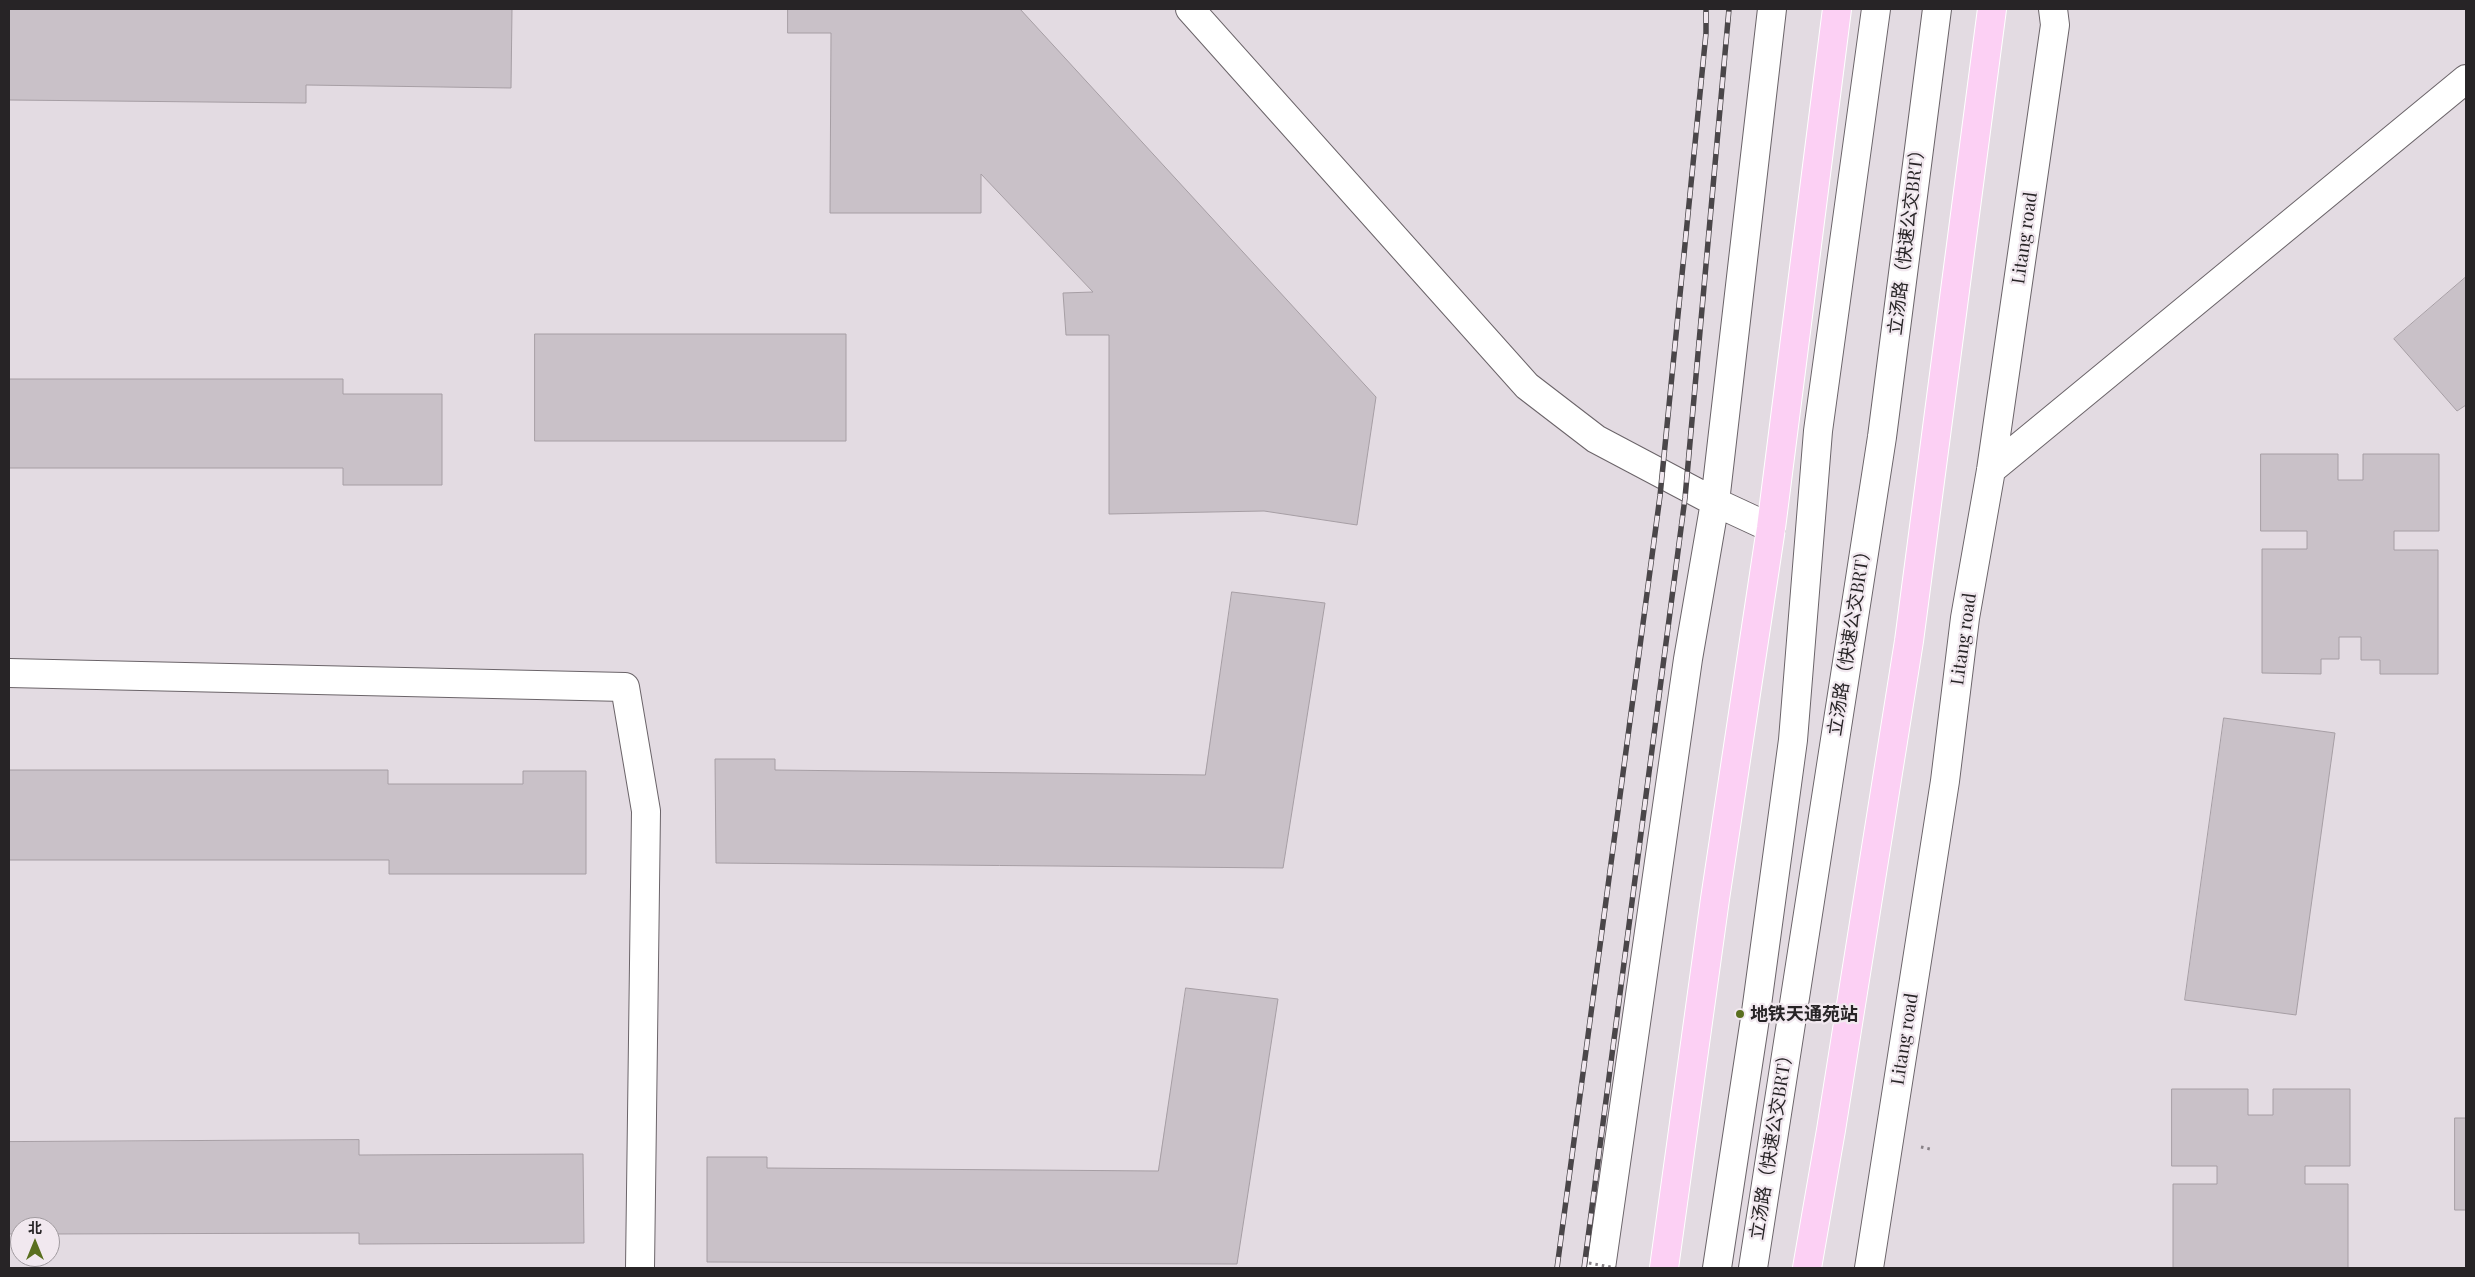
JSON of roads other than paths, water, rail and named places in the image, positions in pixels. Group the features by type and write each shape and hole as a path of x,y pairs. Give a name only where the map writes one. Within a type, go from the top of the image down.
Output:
{"main road":[{"path":"1664,1268 1715,899 1771,528 1837,9"},
{"path":"1807,1268 1909,641 1992,9"}],"street":[{"path":"1190,9 1527,386 1596,439 1714,502 1771,528"},
{"path":"1595,1266 1688,659 1714,502 1772,9"},
{"name":"立汤路（快速公交BRT）","path":"1716,1268 1756,1012 1793,740 1818,431 1876,9"},
{"name":"立汤路（快速公交BRT）","path":"1753,1268 1882,437 1937,9"},
{"name":"Litang road","path":"1869,1268 1945,781 1965,618 1991,470 2055,14"},
{"path":"1991,470 2466,79"},
{"path":"9,673 625,687 646,811 640,1268"}],"railway":[{"path":"1557,1268 1660,496 1706,33 1706,9"},
{"path":"1584,1268 1685,498 1729,9"}],"place":[{"name":"地铁天通苑站","path":"1740,1014"}]}
